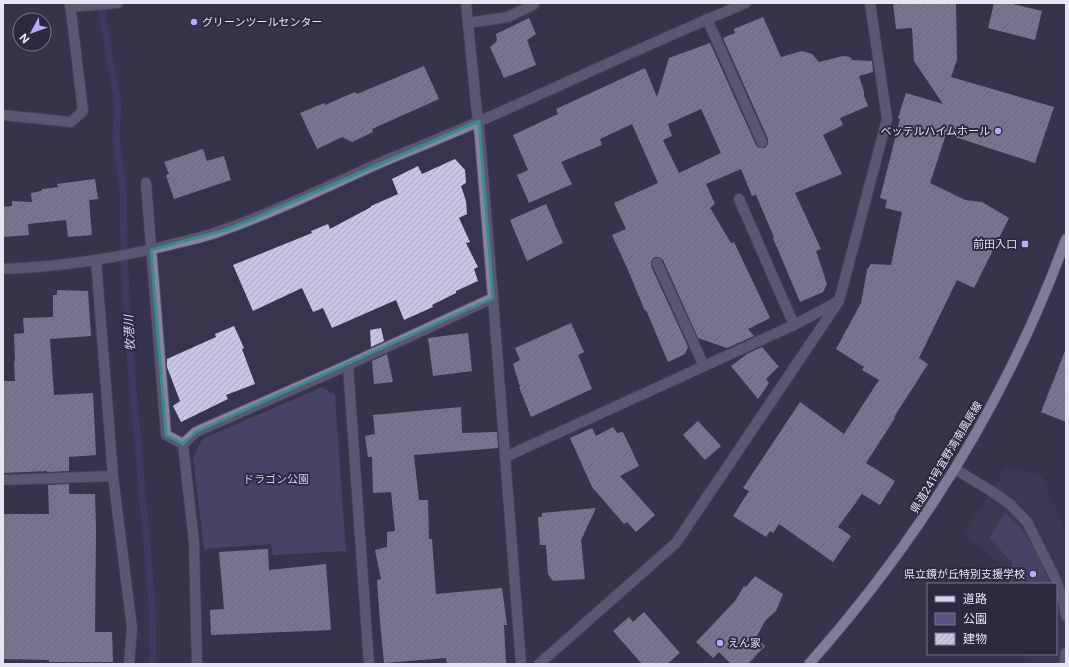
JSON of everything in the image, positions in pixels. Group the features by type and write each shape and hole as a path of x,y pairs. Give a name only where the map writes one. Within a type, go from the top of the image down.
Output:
{"main road":[{"name":"県道241号宜野湾南風原線","path":"809,664 836,634 881,578 906,544 955,469 999,392 1018,355 1040,306 1066,239"}],"street":[{"path":"3,115 71,122 83,111 70,5 118,3"},
{"path":"466,3 479,121 521,664"},
{"path":"468,23 508,17 534,3"},
{"path":"3,269 66,264 110,258 146,251 225,230 479,121 746,3"},
{"path":"539,664 676,543 839,301 887,119 870,3"},
{"path":"707,19 762,142"},
{"path":"146,183 146,251 166,435 183,444"},
{"path":"739,199 794,325"},
{"path":"96,260 113,476 132,628 129,664"},
{"path":"657,263 704,366"},
{"path":"183,444 196,432 348,365 493,298"},
{"path":"505,456 794,325 839,301"},
{"path":"348,365 369,664"},
{"path":"183,444 194,542 197,664"},
{"path":"955,469 1010,504 1027,522 1057,583"},
{"path":"3,480 113,476"},
{"path":"1057,584 1063,600 1066,616"},
{"path":"1064,664 1066,653"}],"highlighted area":[{"path":"479,121 493,298 196,432 183,444 166,435 151,250 225,230"}],"shaded area":[{"name":"県立鏡が丘特別支援学校","path":"1007,466 1042,476 1066,533 1066,664 1036,664 1038,663 1026,655 1057,655 1057,583 999,583 1002,565 963,534"}],"green space":[{"name":"ドラゴン公園","path":"322,387 335,395 346,551 273,555 271,544 204,549 193,458 202,439"},
{"path":"1005,513 1020,526 1039,557 1050,583 1009,583 1012,562 989,538"}],"building":[{"path":"893,3 956,3 957,60 951,77 1054,107 1035,163 946,134 930,183 965,200 982,202 1009,218 974,288 957,280 919,358 928,364 866,463 895,481 880,505 862,494 838,527 851,536 833,562 779,524 773,533 770,531 766,537 733,516 749,491 743,488 800,402 844,434 879,380 862,370 864,367 836,349 861,303 867,270 871,264 891,265 902,212 885,208 887,200 880,198 900,119 898,118 906,93 943,104 914,61 912,28 896,29"},
{"path":"994,3 1009,3 1042,11 1035,40 988,28"},
{"path":"763,17 781,57 802,51 812,54 819,62 843,56 850,57 852,60 872,61 873,72 859,76 868,106 840,118 843,125 823,135 842,174 795,193 821,249 816,251 827,284 823,292 800,302 756,195 752,196 741,169 706,184 715,204 710,208 731,243 734,242 770,318 748,329 754,336 727,348 698,338 663,260 655,257 652,260 651,266 688,347 685,354 668,362 612,235 626,229 614,203 658,183 632,124 600,139 602,145 561,162 572,184 529,203 517,175 528,170 513,135 558,114 556,109 645,68 657,97 669,58 710,43 756,145 761,148 765,148 768,143 768,139 723,38 735,33 734,29","holes":["701,109 721,153 679,173 663,140 672,136 668,124"]},
{"path":"529,18 536,34 527,40 536,65 504,78 490,47 497,41 496,34"},
{"path":"424,66 439,99 372,129 373,132 352,142 342,137 317,149 300,113 324,103 325,105 355,92 357,94"},
{"path":"203,149 207,161 224,156 231,180 174,199 166,175 169,174 164,162"},
{"path":"455,159 465,170 466,183 461,186 466,201 467,214 459,218 470,242 466,243 478,267 474,269 478,281 456,291 456,293 432,305 433,307 404,320 396,300 332,328 323,308 313,312 302,288 253,311 233,265 312,233 311,231 328,224 330,229 371,206 398,194 392,179 418,166 422,174"},
{"path":"95,179 98,199 89,200 92,235 68,237 66,220 28,224 29,235 3,237 3,207 12,206 12,201 32,202 31,193 41,191 42,189 58,187 57,184"},
{"path":"546,204 563,243 527,261 510,220"},
{"path":"57,290 88,291 91,336 50,339 54,395 93,393 96,455 69,457 69,471 3,473 3,381 15,381 14,334 24,333 23,318 53,317 53,295 57,295"},
{"path":"571,323 584,352 578,355 592,389 531,417 519,387 513,364 520,360 515,348"},
{"path":"234,326 244,348 242,349 255,384 226,395 228,399 181,422 173,406 180,401 167,367 167,359 216,337 215,334"},
{"path":"381,328 384,341 371,347 370,330"},
{"path":"468,333 472,371 433,376 428,338"},
{"path":"762,347 779,367 766,379 769,383 758,399 731,366 745,355"},
{"path":"1066,351 1066,422 1041,412"},
{"path":"387,354 393,382 374,384 372,361"},
{"path":"461,407 462,433 497,432 498,448 414,455 419,500 428,500 429,539 432,539 436,594 502,588 507,625 504,625 506,664 447,664 446,658 384,663 377,580 381,579 375,550 387,547 387,532 395,531 391,492 373,493 372,457 368,457 365,436 375,434 373,415"},
{"path":"698,421 721,446 705,460 683,435"},
{"path":"613,427 617,433 623,432 639,466 620,476 655,515 636,532 627,522 624,524 592,487 570,438 592,428 596,436"},
{"path":"69,484 69,494 95,494 95,632 112,632 113,662 49,662 49,660 3,659 3,514 49,514 48,485"},
{"path":"596,508 581,540 585,579 553,581 548,574 546,545 540,545 538,517 542,517 542,513"},
{"path":"268,549 269,570 326,564 331,630 211,635 210,610 224,609 219,552"},
{"path":"755,576 783,594 776,611 765,621 756,638 765,646 748,664 731,664 719,652 713,658 696,642 735,601 744,586 746,587"},
{"path":"644,612 680,653 667,664 642,664 613,631 629,617 633,622"}],"waterway":[{"name":"牧港川","path":"102,3 103,19 118,105 116,138 123,189 124,259 130,354 152,603 153,664"}],"place":[{"name":"グリーンツールセンター","path":"194,22"},
{"name":"ベッテルハイムホール","path":"998,131"},
{"name":"前田入口","path":"1025,244"},
{"name":"県立鏡が丘特別支援学校","path":"1033,574"},
{"name":"えん家","path":"720,643"}]}
